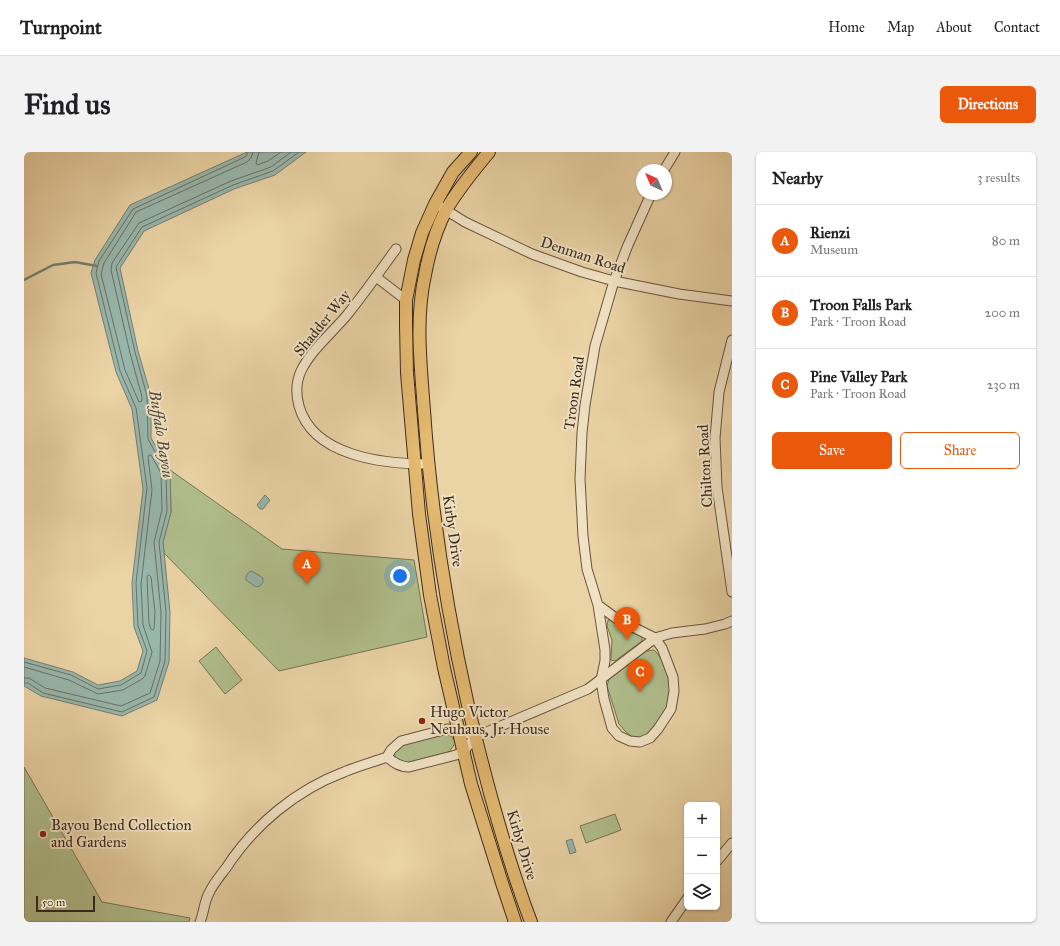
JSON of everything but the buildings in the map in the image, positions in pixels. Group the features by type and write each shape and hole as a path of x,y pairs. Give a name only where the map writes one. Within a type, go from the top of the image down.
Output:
{"main road":[{"name":"Kirby Drive","path":"471,152 454,172 435,204 420,240 406,300 407,372 419,514 430,595 444,668 474,792 502,883 516,922"},
{"name":"Kirby Drive","path":"489,152 462,186 446,210 436,235 425,275 422,294 419,326 421,368 428,464 445,591 459,666 483,770 515,879 531,922"},
{"path":"406,325 419,326"}],"street":[{"path":"668,164 676,152"},
{"name":"Troon Road","path":"648,200 628,245 614,282 593,358 585,405 580,455 580,502 587,569 598,605 606,650 601,680 604,699 612,728 619,736 630,741 640,742 650,738 658,730 671,709 674,691 673,677 662,648 655,638"},
{"name":"Denman Road","path":"435,204 465,222 532,254 582,272 614,282 679,294 732,301"},
{"name":"Shadder Way","path":"396,249 347,314 311,355 301,371 297,382 296,396 303,418 318,437 331,445 352,454 379,461 428,464"},
{"path":"376,276 406,300"},
{"name":"Chilton Road","path":"732,340 719,392 715,438 717,487 732,592"},
{"path":"598,605 622,622 655,638"},
{"path":"387,757 397,765 409,767 454,756 464,751 476,737 588,689 655,638 672,633 705,629 732,621"},
{"path":"202,919 208,894 232,858 265,821 306,791 323,781 344,772 387,757 391,750 401,741 447,729 458,730 476,737"},
{"path":"720,857 732,843"},
{"path":"671,922 684,903"}],"green space":[{"path":"170,470 282,549 414,560 427,637 279,671 164,553 163,542 171,512"},
{"path":"608,620 613,620 620,627 642,637 642,641 615,661 611,660 612,640 607,626"},
{"path":"216,647 242,680 225,694 199,661"},
{"path":"654,650 665,666 671,687 670,704 653,731 644,737 635,739 619,724 607,686 609,679 646,651"},
{"path":"447,734 456,742 449,752 406,763 398,760 394,753 402,745"},
{"name":"Bayou Bend Collection and Gardens","path":"24,767 102,902 190,918 189,922 24,922"},
{"path":"615,814 621,830 586,843 580,826"}],"water":[{"path":"247,152 306,152 275,175 234,189 144,231 120,268 138,351 151,396 151,438 170,470 171,512 163,542 170,612 169,662 157,700 122,716 41,696 24,686 24,658 73,672 98,685 120,681 137,671 143,651 134,627 132,583 143,489 132,409 116,372 91,273 95,260 130,205"},
{"path":"265,495 270,500 263,509 260,509 257,505"},
{"path":"252,571 263,578 263,582 260,586 256,587 246,580 246,576"},
{"path":"572,839 576,852 570,854 566,841"}],"waterway":[{"path":"24,280 53,265 75,262 97,266"}],"place":[{"name":"Rienzi","path":"307,584"},
{"name":"Troon Falls Park","path":"627,640"},
{"name":"Pine Valley Park","path":"640,692"},
{"name":"Hugo Victor Neuhaus, Jr. House","path":"422,721"},
{"name":"Bayou Bend Collection and Gardens","path":"43,834"}],"water label":[{"name":"Buffalo Bayou","path":"162,434"}]}
